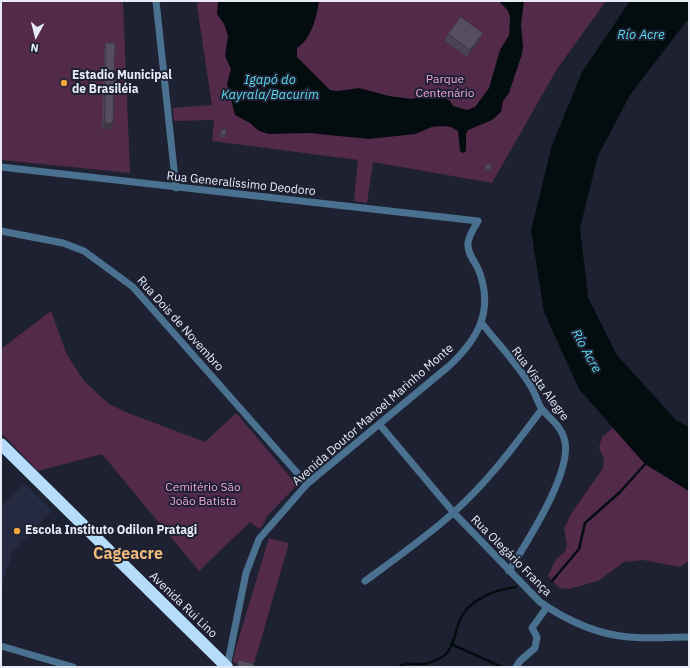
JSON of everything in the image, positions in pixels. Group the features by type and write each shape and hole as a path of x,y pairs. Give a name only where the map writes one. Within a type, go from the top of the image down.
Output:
{"highway":[{"name":"Avenida Rui Lino","path":"1,444 227,667"}],"street":[{"path":"156,1 176,188"},
{"name":"Rua Generalíssimo Deodoro","path":"1,167 478,221"},
{"name":"Avenida Doutor Manoel Marinho Monte","path":"227,667 246,573 259,540 307,484 380,425 463,353 477,334 485,306 484,284 468,248 470,234 478,221"},
{"name":"Rua Dois de Novembro","path":"1,231 63,243 84,251 133,287 307,484"},
{"name":"Rua Vista Alegre","path":"481,322 530,385 542,409 557,423 565,439 565,454 561,473 541,516 509,570"},
{"path":"365,581 417,543 454,513 507,456 542,409"},
{"name":"Rua Olegário França","path":"380,425 454,513 547,607 573,621 609,634 628,637 689,637"},
{"path":"516,667 520,661 535,648 537,637 532,628 547,607"},
{"path":"1,646 74,667"}],"shaded area":[{"name":"Escola Instituto Odilon Pratagi","path":"24,483 52,511 13,551 1,589 1,507"}],"green space":[{"name":"Estadio Municipal de Brasiléia","path":"1,1 123,1 130,173 1,160"},
{"name":"Parque Centenário","path":"198,1 606,1 557,69 492,183 373,162 367,203 354,201 358,160 212,141 214,120 174,121 173,108 212,105 197,6"},
{"name":"Cemitério São João Batista","path":"51,311 67,355 84,381 109,404 123,411 205,442 236,413 297,485 267,516 262,527 258,528 250,522 199,571 102,454 38,471 1,433 1,349"},
{"path":"613,428 645,464 689,491 689,561 680,567 643,560 624,562 598,581 569,589 559,588 548,576 556,559 565,552 567,545 564,529 571,514 603,468 604,458 599,448 602,437"},
{"path":"269,538 289,543 253,667 251,667 233,662"}],"water":[{"name":"Igapó do Kayrala/Bacurim","path":"218,1 319,1 317,14 310,34 297,48 297,57 330,90 338,91 359,88 389,96 412,99 421,96 441,96 450,101 453,106 467,110 475,107 489,88 500,50 509,35 510,17 508,11 499,1 524,1 521,25 523,47 522,54 509,93 503,101 501,112 492,120 468,130 466,134 466,151 463,153 460,151 458,131 451,127 443,126 432,127 415,134 369,139 309,133 269,134 259,131 250,123 235,115 227,84 231,69 225,56 228,36 224,24 217,14"},
{"name":"Río Acre","path":"630,1 689,1 689,18 630,95 598,156 580,228 588,297 617,355 676,420 689,427 689,491 645,464 579,389 544,312 531,230 552,145 582,72"}],"building":[{"path":"461,17 483,33 470,50 448,34"},
{"path":"106,43 115,43 113,123 105,123"},
{"path":"223,129 227,131 224,136 220,133"},
{"path":"491,164 491,169 486,170 485,165"},
{"path":"239,660 254,664 253,667 237,667"}],"waterway":[{"path":"552,581 579,549 585,523 620,492 647,462"},
{"path":"399,667 407,664 427,663 442,657 449,650 459,622 468,608 482,597 508,588 516,587"},
{"path":"451,644 502,667"}],"place":[{"name":"Estadio Municipal de Brasiléia","path":"64,83"},
{"name":"Escola Instituto Odilon Pratagi","path":"17,531"}],"district":[{"name":"Cageacre","path":"128,554"}]}
